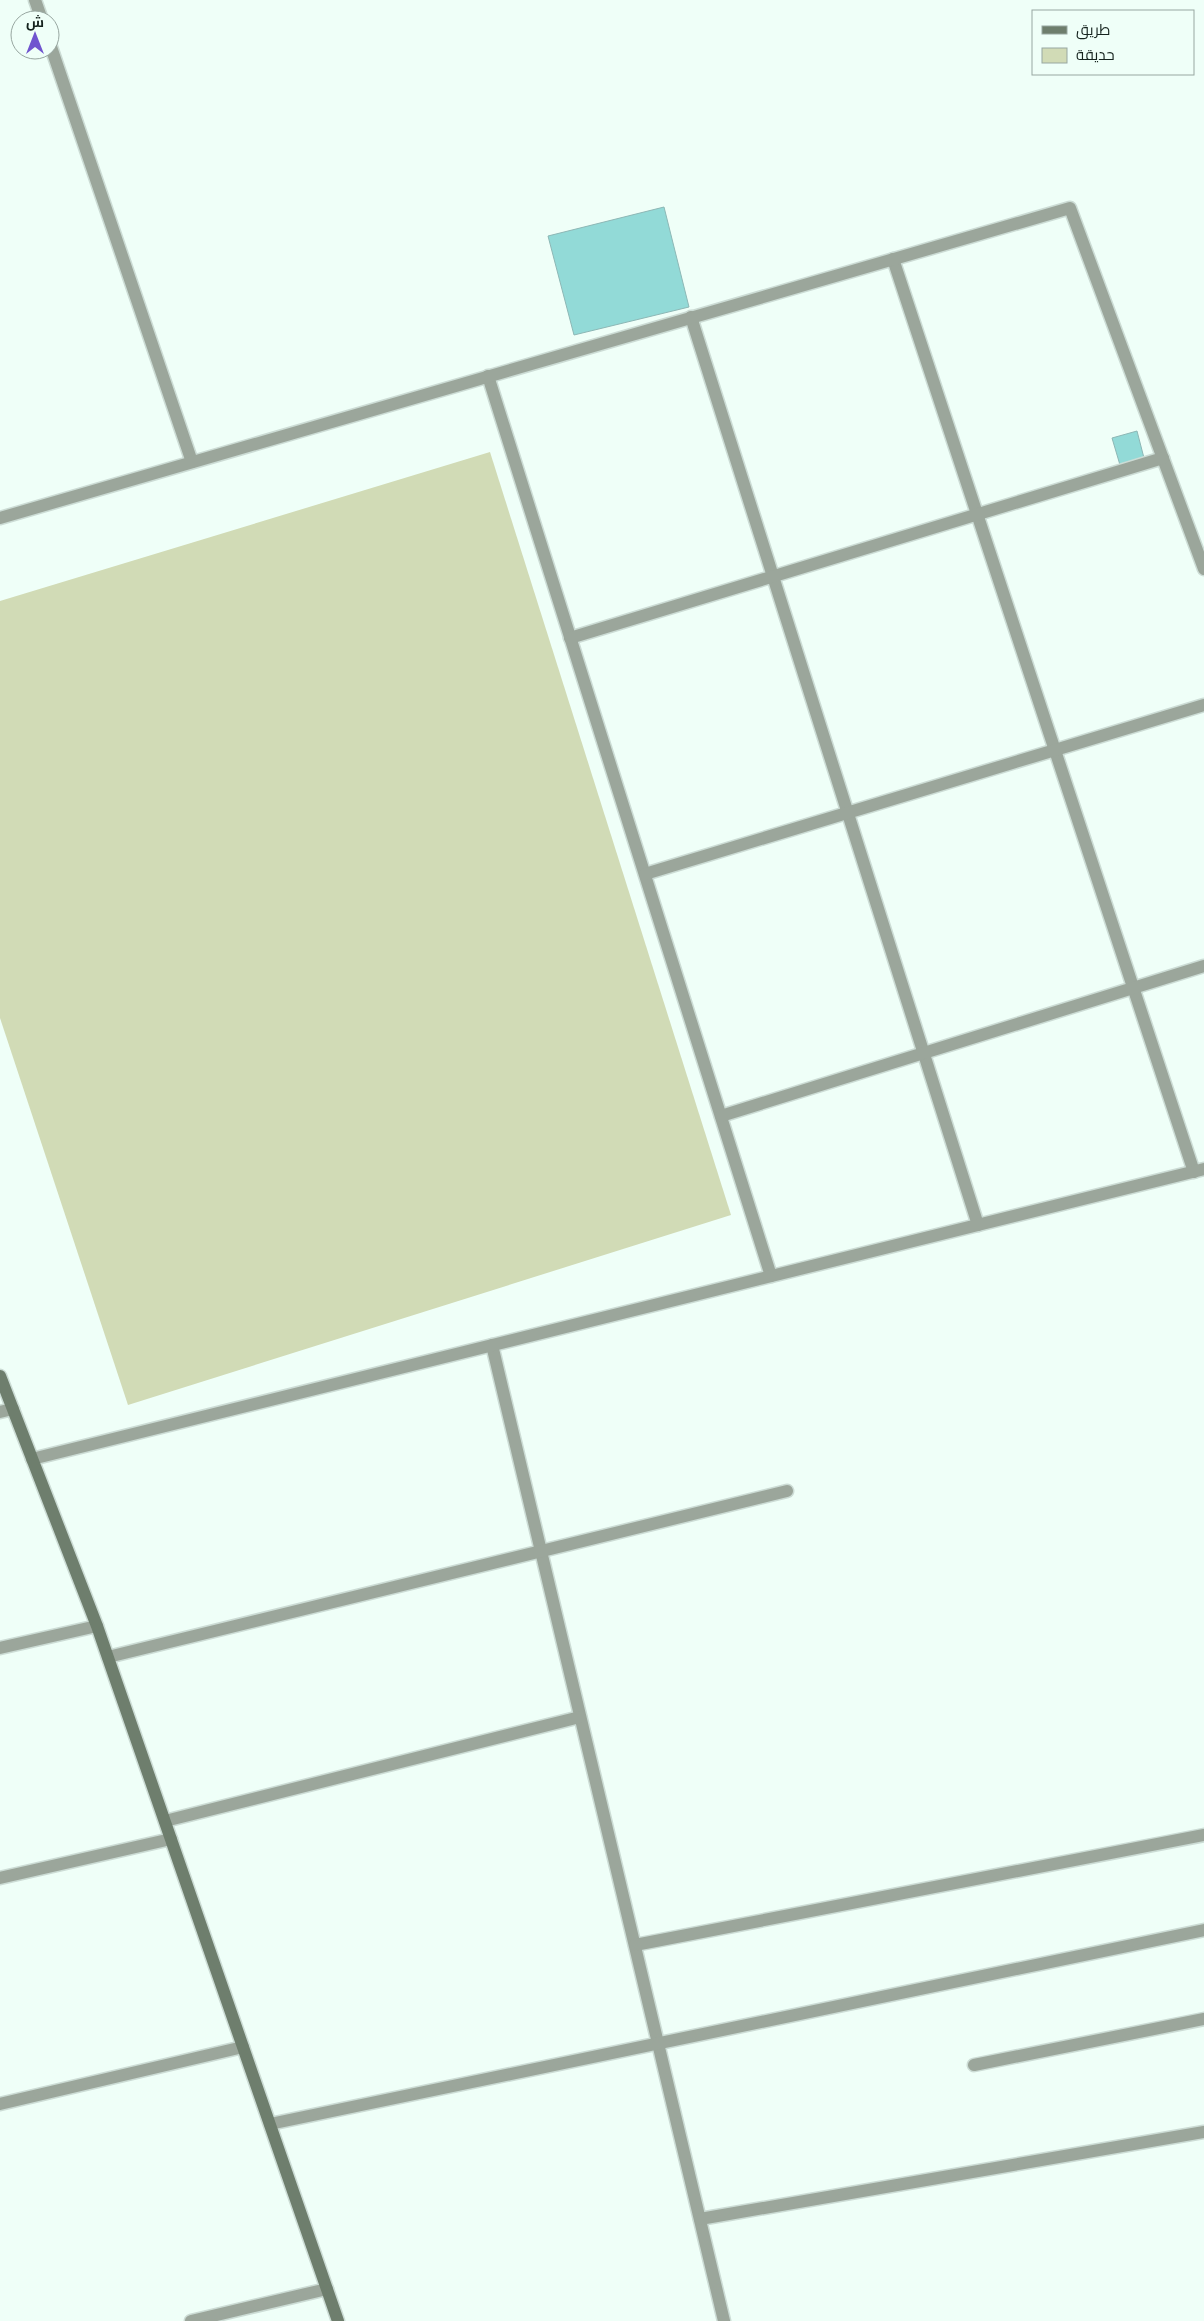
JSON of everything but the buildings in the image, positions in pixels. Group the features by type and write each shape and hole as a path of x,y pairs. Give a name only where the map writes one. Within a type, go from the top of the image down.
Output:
{"street":[{"path":"55,60 192,462"},
{"path":"0,518 1070,208 1204,569"},
{"path":"32,1459 1199,1170 1133,988 893,259"},
{"path":"691,317 978,1225"},
{"path":"488,376 771,1276"},
{"path":"570,638 1163,458"},
{"path":"645,874 1204,705"},
{"path":"721,1116 1204,966"},
{"path":"492,1345 724,2321"},
{"path":"0,1376 6,1410 32,1459 97,1626 338,2321"},
{"path":"108,1657 787,1492"},
{"path":"0,1648 97,1626"},
{"path":"165,1821 580,1717"},
{"path":"635,1945 1204,1835"},
{"path":"0,1878 171,1839"},
{"path":"270,2124 1204,1930"},
{"path":"974,2065 1204,2019"},
{"path":"0,2104 243,2047"},
{"path":"700,2219 1204,2132"},
{"path":"191,2321 327,2289"}],"green space":[{"path":"490,452 731,1215 128,1405 0,1018 0,601"}]}
